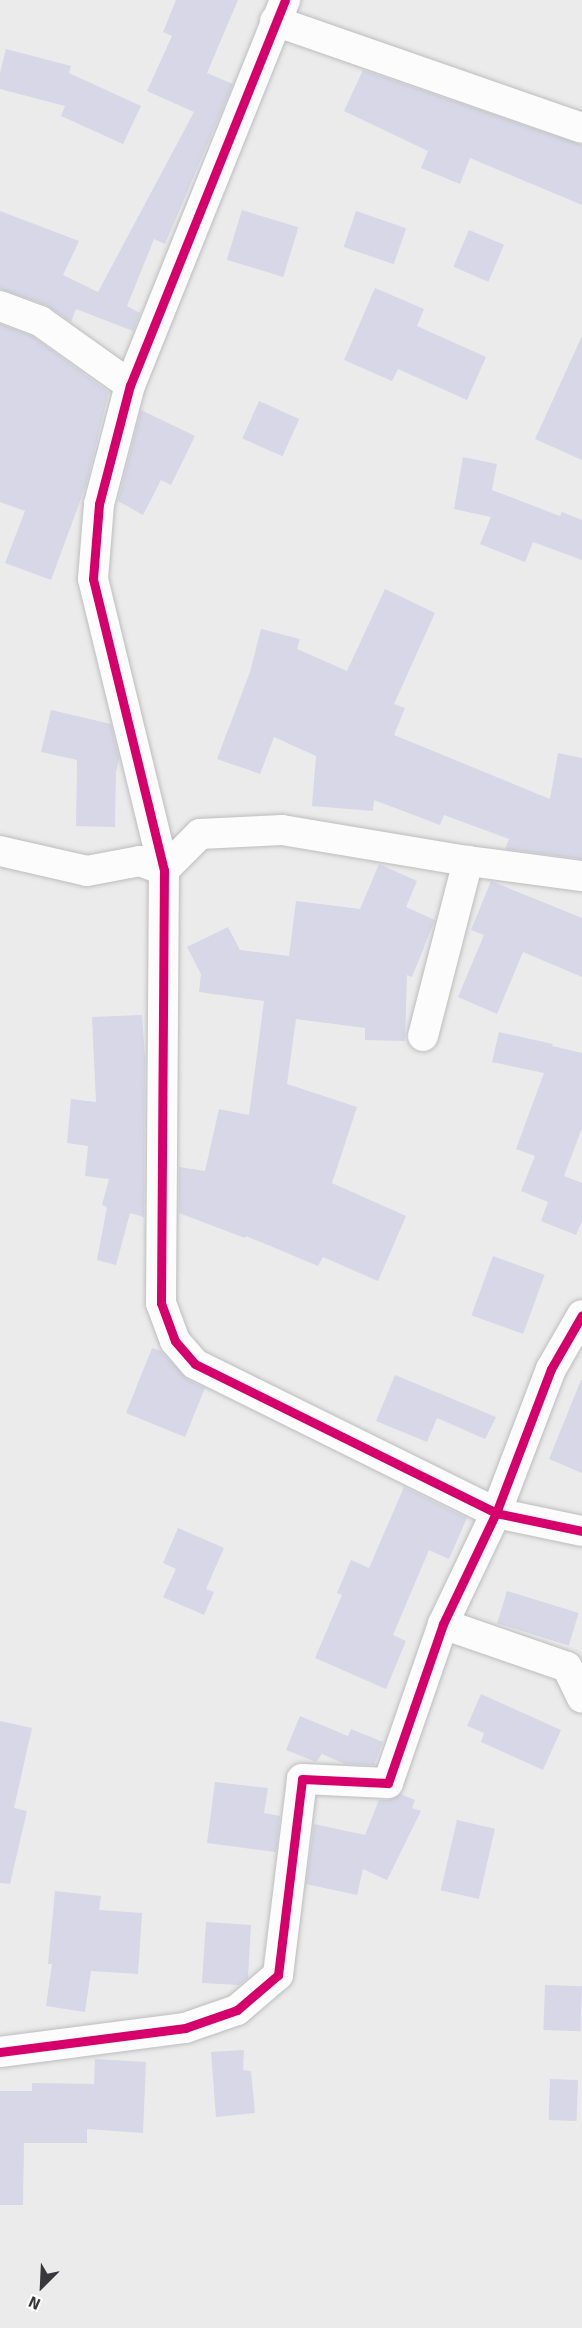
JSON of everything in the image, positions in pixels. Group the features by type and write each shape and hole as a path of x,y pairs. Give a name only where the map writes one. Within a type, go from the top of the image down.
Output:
{"street":[{"path":"582,128 280,10 130,385 99,504 93,579 164,870 161,1303 175,1341 195,1364 496,1512 582,1531"},
{"path":"0,306 40,321 130,385"},
{"path":"164,870 200,834 282,830 468,861 582,876"},
{"path":"0,851 87,871 140,861 164,870"},
{"path":"423,1036 468,861"},
{"path":"0,2052 185,2028 237,2010 278,1975 302,1779 388,1783 443,1624 496,1512 551,1369 582,1315"},
{"path":"443,1624 567,1666 582,1698"}],"building":[{"path":"176,0 238,0 207,73 233,84 165,244 154,239 127,306 140,313 133,331 76,309 71,322 46,305 0,289 0,211 79,241 63,275 98,292 194,112 147,91 172,36 163,32"},
{"path":"6,49 71,66 69,73 141,106 123,144 61,116 65,106 0,89 0,73"},
{"path":"363,70 582,145 582,205 470,158 460,184 421,168 428,151 344,111"},
{"path":"242,210 298,227 283,277 227,260"},
{"path":"356,211 406,228 394,264 344,247"},
{"path":"469,230 504,245 488,282 453,267"},
{"path":"375,288 424,309 417,326 486,357 467,400 398,369 392,381 344,360"},
{"path":"0,324 32,336 109,392 86,485 51,580 5,563 25,511 0,502"},
{"path":"582,336 582,460 535,439"},
{"path":"259,401 299,419 283,456 242,438"},
{"path":"141,410 195,436 171,485 161,480 143,515 118,501"},
{"path":"463,457 497,464 492,490 560,516 562,512 582,520 582,560 533,542 525,562 480,544 491,517 454,509"},
{"path":"385,589 435,613 394,704 405,708 394,735 550,799 558,753 582,758 582,859 505,849 509,839 444,815 440,825 374,800 373,811 312,806 316,756 274,737 260,774 217,759 250,672 261,629 300,639 297,649 347,671"},
{"path":"51,710 111,724 119,759 116,772 115,827 76,826 77,760 41,752"},
{"path":"379,864 417,881 406,907 435,920 412,977 407,975 405,1041 365,1040 365,1028 296,1019 287,1084 357,1107 332,1183 406,1216 378,1281 323,1257 318,1266 246,1236 245,1238 179,1213 179,1167 205,1171 219,1109 249,1115 264,1001 199,992 201,974 187,947 228,927 240,950 289,956 296,901 360,909"},
{"path":"491,881 582,918 582,977 523,952 497,1014 458,997 484,935 471,930"},
{"path":"142,1015 145,1058 144,1217 130,1213 116,1265 97,1260 107,1207 102,1205 109,1179 85,1176 88,1146 67,1143 71,1099 96,1102 92,1017"},
{"path":"499,1032 582,1053 582,1128 564,1176 582,1183 582,1221 576,1235 541,1221 548,1202 521,1191 535,1156 516,1149 544,1073 492,1062"},
{"path":"493,1256 545,1275 523,1334 471,1315"},
{"path":"152,1348 161,1351 187,1379 205,1388 185,1437 126,1413"},
{"path":"395,1375 496,1417 485,1439 437,1418 427,1442 376,1421"},
{"path":"582,1380 582,1473 549,1459"},
{"path":"404,1487 467,1518 449,1559 429,1550 393,1635 406,1641 386,1689 315,1658 342,1595 337,1593 351,1560 369,1568"},
{"path":"178,1528 224,1548 206,1589 214,1592 204,1615 163,1597 176,1569 163,1563"},
{"path":"507,1591 579,1613 569,1645 497,1624"},
{"path":"481,1694 561,1730 543,1770 481,1742 484,1733 467,1726"},
{"path":"300,1716 348,1736 351,1729 383,1742 374,1765 345,1764 322,1754 316,1762 286,1750"},
{"path":"0,1721 32,1728 14,1808 27,1811 10,1884 0,1883"},
{"path":"215,1782 268,1788 264,1813 280,1816 276,1852 207,1843"},
{"path":"400,1794 415,1800 412,1808 421,1811 387,1880 363,1869 357,1895 306,1884 314,1824 365,1835 379,1800 388,1800"},
{"path":"457,1820 495,1829 479,1899 441,1890"},
{"path":"55,1891 101,1896 99,1910 142,1913 138,1974 91,1971 85,2012 46,2006 52,1964 48,1964"},
{"path":"206,1922 251,1925 248,1978 239,1985 202,1983"},
{"path":"545,1985 582,1986 580,2031 543,2030"},
{"path":"244,2050 243,2070 251,2071 255,2113 216,2117 211,2052"},
{"path":"95,2059 146,2062 143,2133 87,2129 87,2143 24,2143 23,2205 0,2205 0,2091 32,2091 32,2083 94,2084"},
{"path":"550,2079 578,2080 577,2121 549,2120"}],"cycle path":[{"path":"285,0 130,385 99,504 93,579 164,870 161,1303 175,1341 195,1364 496,1513 582,1531"},
{"path":"0,2052 185,2028 237,2010 278,1975 302,1779 388,1783 443,1624 496,1513 551,1369 582,1315"}]}
